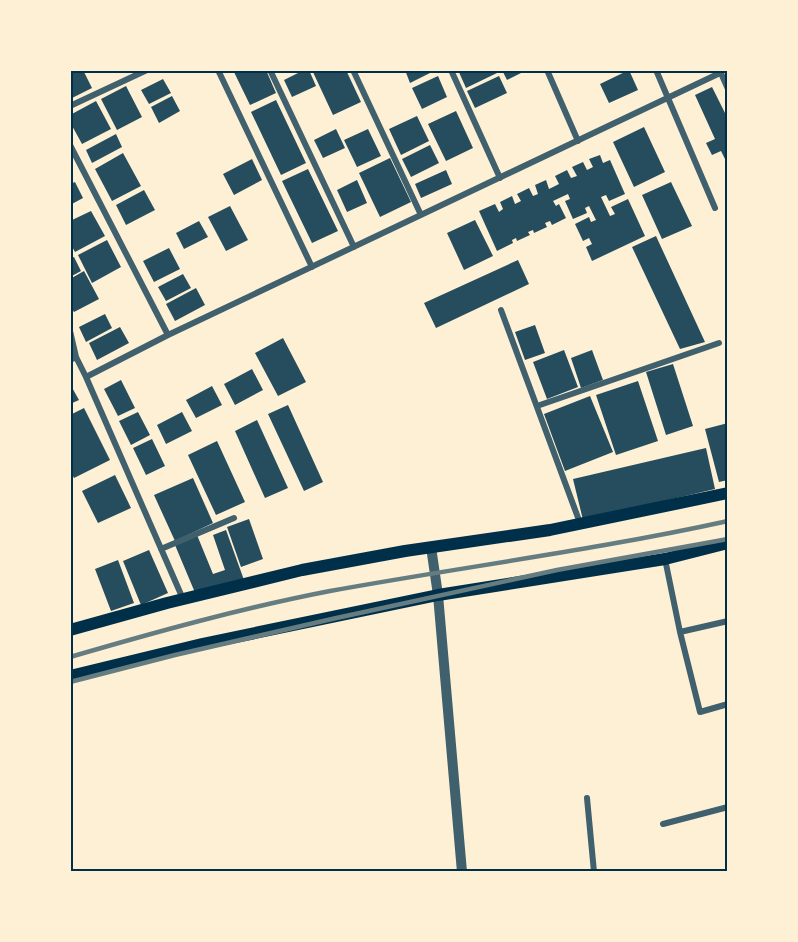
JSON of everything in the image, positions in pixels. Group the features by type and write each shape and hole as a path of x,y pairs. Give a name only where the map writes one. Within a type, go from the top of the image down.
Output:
{"main road":[{"path":"70,630 302,570 580,524 728,493"},
{"path":"70,676 202,644 438,595 664,559 728,543"}],"street":[{"path":"70,106 147,70"},
{"path":"218,70 312,267"},
{"path":"270,70 354,247"},
{"path":"353,70 421,215"},
{"path":"451,70 500,178"},
{"path":"547,70 578,141"},
{"path":"656,70 715,208"},
{"path":"86,377 168,335 668,99 720,72 728,89"},
{"path":"70,145 168,335"},
{"path":"501,310 580,524"},
{"path":"70,331 73,358 86,377 183,599"},
{"path":"537,406 719,343"},
{"path":"161,549 234,518"},
{"path":"431,547 438,595 462,872"},
{"path":"664,559 700,711 728,704"},
{"path":"680,632 728,621"},
{"path":"587,798 594,872"},
{"path":"663,824 728,807"}],"building":[{"path":"83,70 92,88 70,99 70,74"},
{"path":"233,70 266,70 276,93 250,105"},
{"path":"304,70 309,70 316,86 292,97 284,80"},
{"path":"312,70 346,70 361,102 333,115"},
{"path":"405,70 436,70 410,83"},
{"path":"458,70 496,70 497,73 466,88"},
{"path":"502,70 527,70 507,80"},
{"path":"629,70 638,90 609,103 600,84"},
{"path":"438,76 447,97 422,109 412,88"},
{"path":"499,76 507,93 475,108 467,91"},
{"path":"163,79 171,93 149,104 141,90"},
{"path":"126,86 142,117 117,130 101,99"},
{"path":"712,87 728,119 728,165 721,151 712,155 706,143 715,139 695,95"},
{"path":"172,96 180,111 159,123 151,107"},
{"path":"276,100 306,163 281,175 251,112"},
{"path":"96,101 111,129 82,144 70,122 70,115"},
{"path":"456,111 473,148 446,161 428,124"},
{"path":"417,116 429,141 401,155 389,129"},
{"path":"644,127 665,172 634,187 613,142"},
{"path":"336,129 345,148 323,158 314,140"},
{"path":"368,129 381,156 357,167 344,140"},
{"path":"116,134 122,147 92,163 86,150"},
{"path":"430,145 439,163 411,177 402,159"},
{"path":"123,153 141,186 112,201 95,169"},
{"path":"600,155 603,163 610,160 625,194 609,201 606,195 601,197 610,216 615,214 611,207 628,199 645,236 592,261 586,247 592,244 589,238 583,241 575,224 589,217 591,222 596,220 589,206 585,208 587,213 573,219 565,201 570,199 568,194 553,201 556,206 559,204 566,218 552,225 550,221 545,223 547,227 534,233 533,230 528,232 530,235 517,241 516,238 512,240 513,243 497,251 479,211 495,204 499,212 503,209 500,202 512,196 515,204 521,201 517,194 529,188 533,196 538,194 535,185 546,180 549,189 559,184 555,176 567,170 571,178 577,176 572,167 583,162 587,170 593,167 589,159"},
{"path":"390,158 411,202 380,217 359,173"},
{"path":"252,159 262,180 234,195 223,174"},
{"path":"308,169 338,231 312,243 282,181"},
{"path":"446,170 452,184 421,198 415,184"},
{"path":"357,180 367,203 347,212 337,190"},
{"path":"75,182 83,198 70,205 70,184"},
{"path":"671,182 692,226 662,239 642,195"},
{"path":"144,190 155,210 126,225 116,205"},
{"path":"230,206 248,240 226,251 208,217"},
{"path":"91,211 105,236 75,252 70,243 70,221"},
{"path":"475,220 493,256 464,270 447,233"},
{"path":"199,221 208,237 184,249 176,233"},
{"path":"656,236 705,342 680,349 632,247"},
{"path":"107,240 121,267 92,283 78,255"},
{"path":"169,248 180,269 154,282 143,261"},
{"path":"74,257 81,271 70,277 70,258"},
{"path":"518,260 529,284 436,328 424,303"},
{"path":"84,271 99,299 74,312 70,306 70,279"},
{"path":"183,274 191,288 166,301 158,287"},
{"path":"196,288 205,305 175,321 166,304"},
{"path":"105,314 112,328 86,342 79,327"},
{"path":"535,325 545,353 525,360 515,332"},
{"path":"120,327 129,343 97,360 89,343"},
{"path":"283,338 306,382 278,396 255,353"},
{"path":"564,350 578,387 547,399 533,362"},
{"path":"592,350 603,380 581,388 571,358"},
{"path":"673,364 693,426 666,435 646,372"},
{"path":"252,369 263,390 235,405 224,384"},
{"path":"121,380 135,408 118,416 104,389"},
{"path":"638,381 658,441 616,455 596,395"},
{"path":"70,384 79,400 70,404"},
{"path":"212,386 222,405 196,418 186,400"},
{"path":"590,396 613,452 565,471 544,414"},
{"path":"288,405 323,482 304,491 268,414"},
{"path":"84,408 110,460 74,478 70,471 70,415"},
{"path":"138,412 150,435 131,445 119,421"},
{"path":"182,412 192,431 166,444 157,425"},
{"path":"257,420 288,488 265,498 235,431"},
{"path":"728,423 728,480 719,482 705,429"},
{"path":"152,439 165,466 146,475 133,448"},
{"path":"217,441 245,502 216,515 188,455"},
{"path":"706,448 715,489 583,520 573,479"},
{"path":"115,475 131,508 98,523 82,491"},
{"path":"193,478 213,523 175,541 154,495"},
{"path":"249,519 263,559 241,567 227,527"},
{"path":"226,530 244,580 196,595 175,545 197,535 213,574 225,570 213,535"},
{"path":"149,550 168,593 141,605 123,561"},
{"path":"118,560 134,603 111,611 95,569"}],"railway":[{"path":"70,657 199,621 330,591 629,541 728,521"},
{"path":"70,682 175,655 557,570 728,539"}]}
